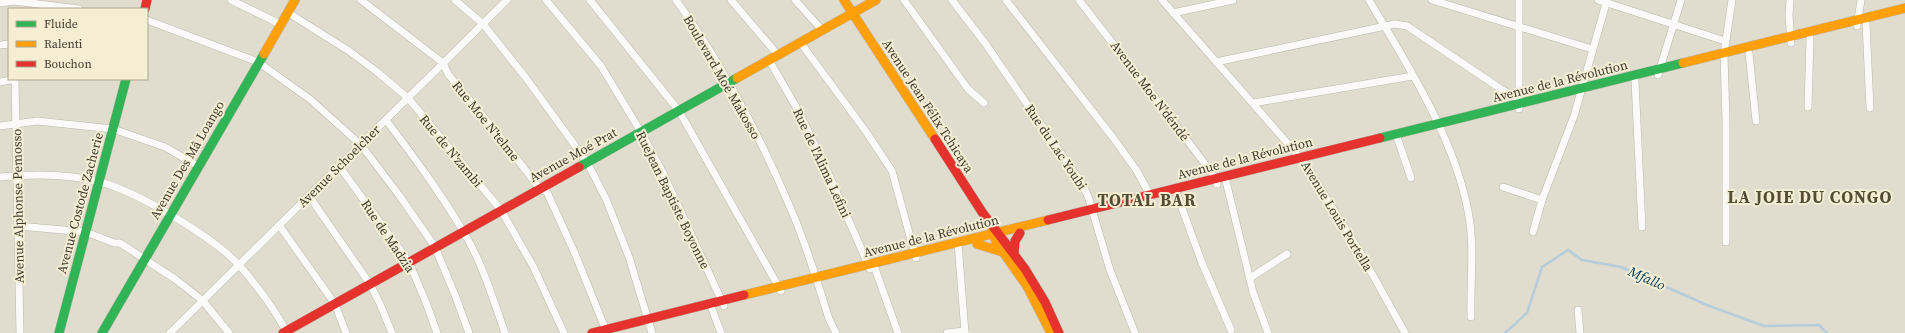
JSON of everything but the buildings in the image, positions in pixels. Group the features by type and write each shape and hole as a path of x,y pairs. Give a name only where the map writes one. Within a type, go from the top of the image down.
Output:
{"street":[{"path":"231,0 280,24"},
{"name":"Avenue Des Mâ Loango","path":"102,333 295,0"},
{"name":"Rue Moe N'telme","path":"361,0 443,63 448,74 501,138 540,189 547,192 609,332"},
{"path":"455,0 483,24 526,78 587,162 606,199 629,257 649,326"},
{"name":"Avenue Schoelcher","path":"170,333 507,0"},
{"name":"RueJean Baptiste Boyonne","path":"546,0 601,66 641,132 663,173 723,304"},
{"path":"590,0 679,110 781,289"},
{"name":"Boulevard Moé Makosso","path":"676,0 729,82 757,134 791,208 828,319 836,333"},
{"path":"731,0 778,55"},
{"path":"795,0 822,30"},
{"name":"Avenue Jean Félix Tchicaya","path":"844,0 996,234"},
{"name":"Avenue Moé Prat","path":"285,332 876,0"},
{"path":"904,0 968,89 984,103"},
{"name":"Rue du Lac Youbi","path":"952,0 985,42 1082,184 1093,212 1110,270 1136,333"},
{"path":"1006,0 1114,139 1137,171 1151,197"},
{"name":"Avenue Moe N'déndé","path":"1079,0 1221,180 1268,333"},
{"name":"Avenue Louis Portella","path":"1162,0 1303,160 1360,252 1405,333"},
{"path":"1173,13 1233,0"},
{"path":"1368,0 1413,76 1456,165 1468,211 1471,235 1471,317"},
{"path":"1432,0 1592,49"},
{"path":"1519,0 1519,104"},
{"path":"1598,0 1606,1 1672,25 1725,41"},
{"path":"1659,73 1672,25 1681,0"},
{"path":"1726,242 1724,56 1732,0"},
{"path":"1790,0 1790,40"},
{"path":"1861,0 1860,24 1870,108"},
{"path":"0,3 14,1 71,8"},
{"path":"1533,232 1542,200 1566,140 1606,1"},
{"name":"Avenue de la Révolution","path":"1724,56 1749,53 1790,40 1810,38 1860,24 1905,8"},
{"name":"Rue de N'zambi","path":"287,12 349,51 408,98 501,210 533,266 564,333"},
{"name":"Avenue de la Révolution","path":"958,245 977,244 996,234 1020,232 1151,197 1438,126 1519,104 1659,73 1790,40 1905,14"},
{"path":"148,20 258,62 311,100 361,145 399,195 435,248 455,295 468,333"},
{"path":"1216,62 1395,24 1407,26 1501,89 1519,104"},
{"path":"1808,107 1810,38"},
{"path":"800,42 867,133 892,171 915,255"},
{"path":"1749,53 1756,121"},
{"name":"Rue de l'Alima Lefini","path":"769,60 798,112 825,166 871,266 898,333"},
{"name":"Avenue de la Révolution","path":"1581,91 1635,81 1659,73"},
{"path":"1253,103 1413,76"},
{"path":"0,82 10,80"},
{"name":"Avenue Alphonse Pemosso","path":"15,80 20,333"},
{"name":"Avenue Costode Zacherie","path":"59,333 126,80"},
{"path":"1635,81 1642,227"},
{"path":"386,120 464,231 482,268 505,333"},
{"path":"0,126 37,121 113,129 165,147 198,166"},
{"path":"1397,136 1411,178"},
{"name":"Rue de Madzia","path":"339,166 409,262 428,305 437,333"},
{"path":"0,178 18,175 59,176 100,182 141,199 208,239 239,265 268,302 285,332"},
{"path":"1503,187 1542,200"},
{"path":"1176,191 1202,263 1232,330"},
{"path":"309,196 370,284 392,333"},
{"name":"Avenue de la Révolution","path":"649,326 723,304 816,280 958,245 996,234 1093,212"},
{"path":"279,225 335,304 346,333"},
{"path":"18,226 86,232 120,244 145,258 175,279 202,301 229,333"},
{"path":"1014,253 1015,241 1020,232"},
{"path":"996,234 1004,252 1036,301 1051,333"},
{"path":"996,234 1014,253 1045,302 1059,333"},
{"path":"977,244 1004,252"},
{"path":"947,333 965,332 958,245"},
{"path":"1250,278 1287,254"},
{"name":"Avenue de la Révolution","path":"592,333 649,326 712,309 723,304"},
{"path":"712,309 721,333"},
{"path":"1578,310 1580,333"}],"waterway":[{"name":"Mfallo","path":"1505,333 1527,313 1542,267 1568,250 1582,260 1621,267 1707,305 1764,326 1819,325 1827,333"}],"traffic: fast":[{"path":"102,333 264,54"},
{"path":"1380,138 1683,63"},
{"path":"579,167 737,78"},
{"path":"59,333 126,80"}],"traffic: slow":[{"path":"264,54 295,0"},
{"path":"844,0 935,139"},
{"path":"737,78 876,0"},
{"path":"1683,63 1905,8"},
{"path":"744,295 1048,220"},
{"path":"992,228 996,242 1027,286 1051,333"},
{"path":"977,244 1003,252"}],"traffic: jam":[{"path":"145,8 147,0"},
{"path":"1048,220 1380,138"},
{"path":"935,139 982,212 1025,269 1045,302 1059,333"},
{"path":"283,333 579,167"},
{"path":"1014,253 1015,241 1020,233"},
{"path":"592,333 744,295"}],"district":[{"name":"LA JOIE DU CONGO","path":"1810,197"},
{"name":"TOTAL BAR","path":"1147,200"}]}
